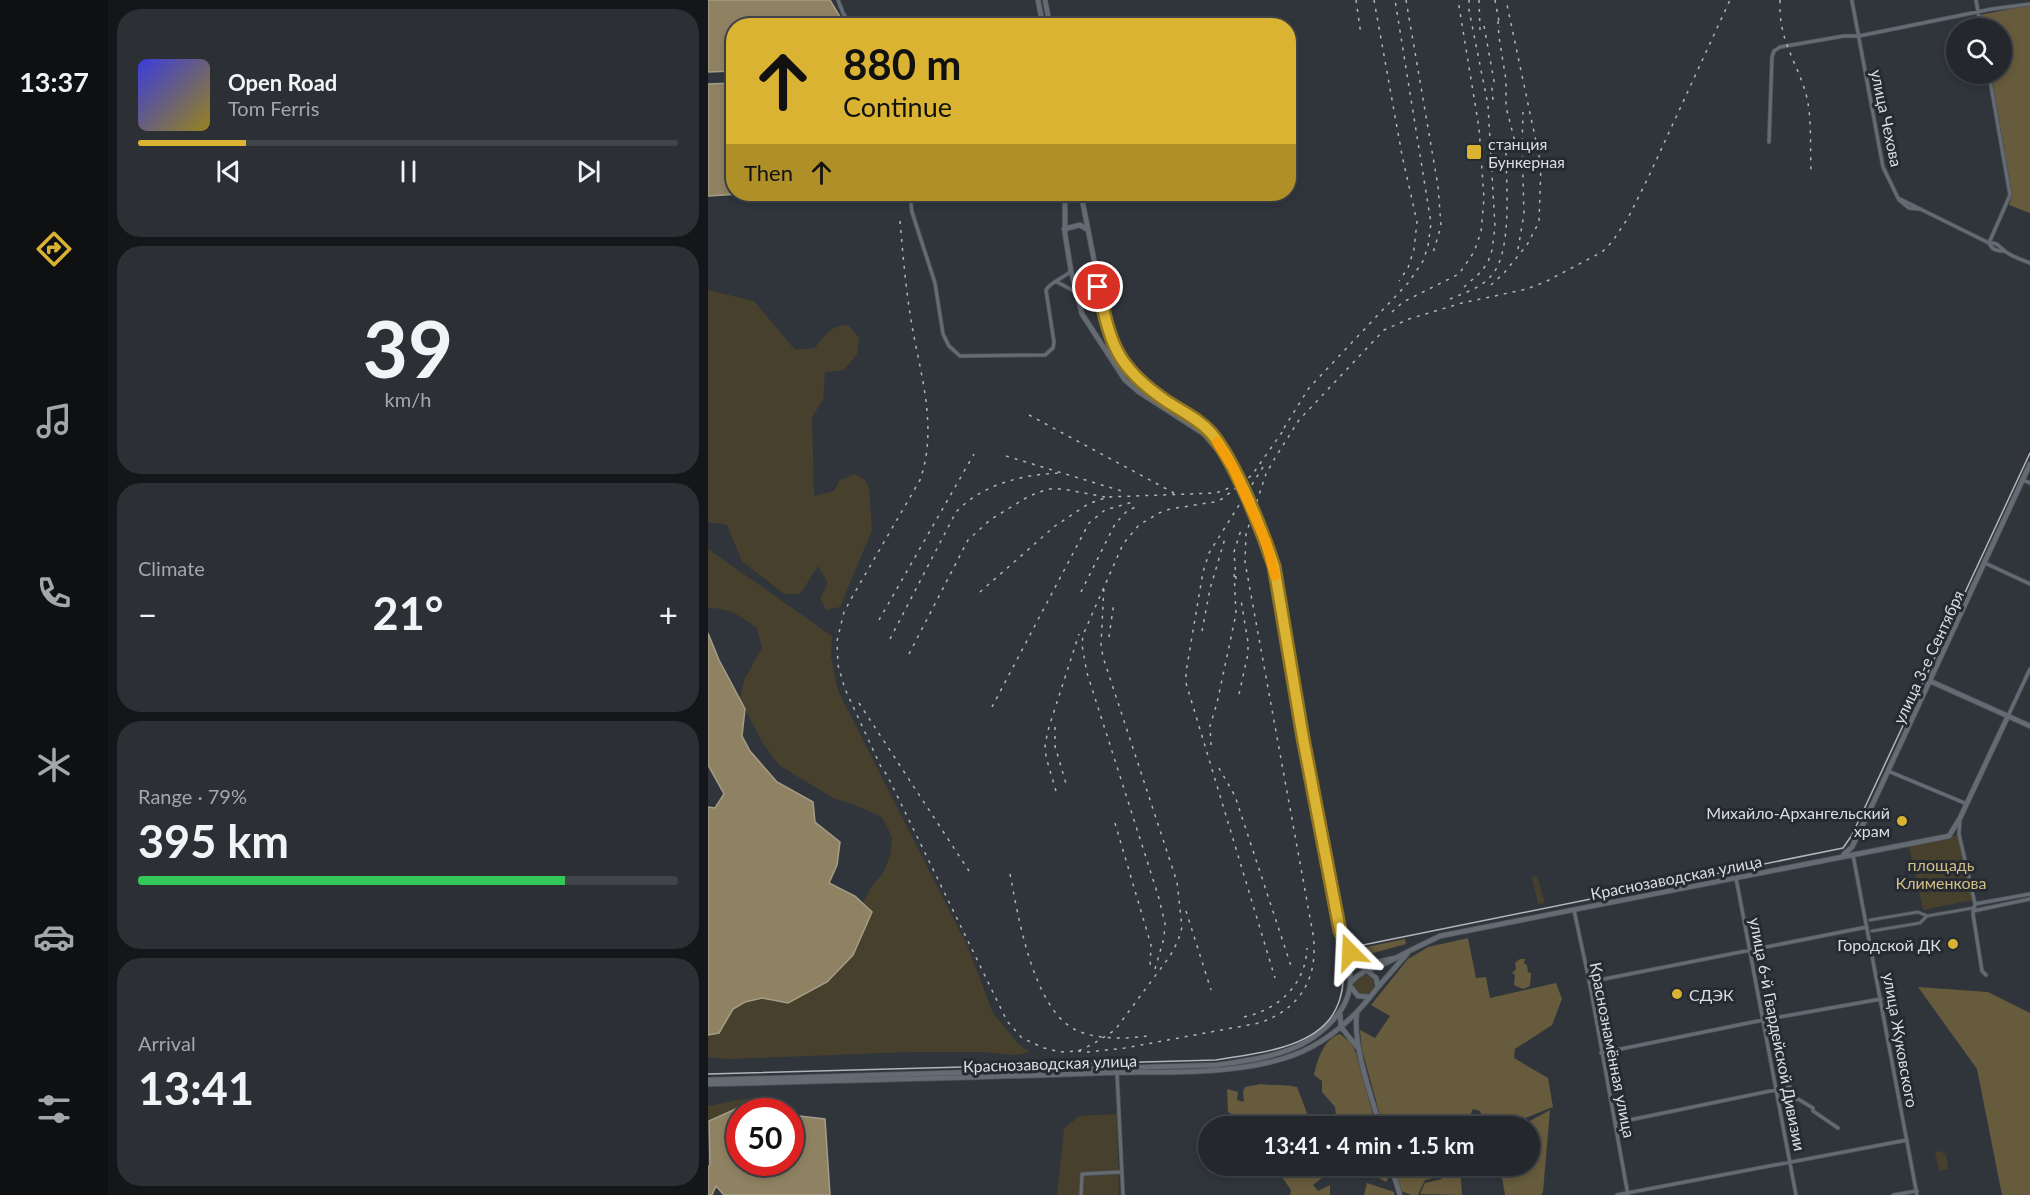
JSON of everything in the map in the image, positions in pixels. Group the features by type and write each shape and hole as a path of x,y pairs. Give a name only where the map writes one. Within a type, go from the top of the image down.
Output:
{"main road":[{"path":"1038,0 1041,18"},
{"path":"1045,0 1048,18"},
{"path":"1065,201 1064,229 1071,272 1082,314 1125,380 1139,392 1204,434 1233,468"},
{"path":"1082,201 1098,287 1107,326 1117,353 1139,381 1206,428 1216,439 1233,468 1274,566 1303,738 1340,931 1351,985 1358,996 1370,997 1411,950"},
{"path":"1064,229 1080,225 1088,230"},
{"path":"1076,292 1084,295 1098,287"},
{"name":"улица 3-е Сентября","path":"1842,856 1852,847 2030,464"},
{"path":"1930,681 2030,726"},
{"path":"1948,836 1960,818 2008,716"},
{"name":"Краснозаводская улица","path":"1395,958 1440,936 1948,836"},
{"path":"1852,847 1859,854"},
{"path":"1340,931 1348,950 1376,978 1378,987"},
{"path":"1355,959 1369,964 1395,958"},
{"path":"1351,985 1357,976 1366,970 1395,958"},
{"name":"Краснозаводская улица","path":"1117,1070 1216,1065 1269,1056 1303,1044 1318,1035 1341,1010 1351,985"},
{"name":"Краснозаводская улица","path":"708,1082 1217,1069 1256,1065 1302,1052 1341,1027 1370,997"},
{"path":"1341,1010 1339,1018 1341,1027 1359,1049"},
{"path":"1357,1012 1356,1030 1359,1049 1377,1116"},
{"path":"1394,1176 1400,1195"}],"street":[{"path":"838,0 846,18"},
{"path":"1976,0 1979,18"},
{"name":"улица Чехова","path":"1852,1 1882,168 1898,198 1989,243 2001,246 2004,251 2030,263"},
{"path":"1769,142 1774,51 1788,44 1859,36 2030,4"},
{"path":"1989,243 2010,195 1991,84"},
{"path":"911,201 912,212 935,283 944,334 949,345 960,356 1045,355 1053,348 1054,342 1046,290 1049,285 1071,272"},
{"path":"1056,282 1076,292"},
{"path":"2023,480 2030,483"},
{"path":"1984,563 2030,584"},
{"path":"2008,716 2030,669"},
{"path":"1888,771 1966,804"},
{"path":"1960,818 1959,834 1974,907 1982,971 1986,975"},
{"name":"Краснозаводская улица","path":"1948,836 1959,834"},
{"name":"улица Жуковского","path":"1853,855 1917,1193"},
{"name":"улица 6-й Гвардейской Дивизии","path":"1736,877 1796,1195"},
{"path":"1872,931 1920,923 1927,916 2030,894"},
{"path":"2020,895 2022,901"},
{"path":"1974,907 1992,908 2030,899"},
{"path":"1991,901 1992,908"},
{"name":"Краснознамённая улица","path":"1574,910 1628,1194"},
{"path":"1870,920 1918,912 1927,916"},
{"path":"1589,982 1868,926"},
{"path":"1601,1053 1881,999"},
{"path":"1117,1070 1123,1195"},
{"path":"1615,1124 1790,1087 1793,1100 1798,1099 1813,1108 1813,1111 1838,1128"},
{"path":"1617,1195 1907,1140"},
{"path":"1081,1195 1082,1173 1122,1172"},
{"path":"1893,1195 1917,1193"}],"green space":[{"path":"708,290 754,301 795,350 815,348 828,332 842,325 848,325 859,338 857,354 844,370 825,372 823,400 812,417 814,496 834,491 840,480 855,474 865,480 869,488 872,530 840,607 826,610 820,599 828,583 818,566 800,594 784,594 742,561 727,525 708,522"},
{"path":"708,549 832,636 831,657 838,691 967,945 993,1013 1019,1045 1030,1052 1014,1055 982,1052 910,1052 729,1059 708,1057 708,1035 719,1033 733,1009 745,1002 762,998 788,1003 827,982 853,955 872,912 863,903 870,889 883,873 890,856 892,837 882,817 833,798 779,765 762,742 740,699 744,680 762,648 757,628 728,611 708,608"},
{"name":"площадь Клименкова","path":"1959,835 1973,900 1923,910 1909,846"},
{"path":"1537,876 1545,903 1538,904 1532,877"},
{"path":"1364,975 1371,978 1374,985 1371,992 1364,995 1357,992 1354,985 1357,978"},
{"path":"726,1102 726,1114 708,1122 708,1106"},
{"path":"1117,1114 1119,1195 1057,1195 1064,1129 1079,1116"},
{"path":"1940,1151 1946,1155 1948,1169 1939,1171 1935,1152"}],"shaded area":[{"path":"708,0 830,0 841,18 726,18 726,71 708,72"},
{"path":"2030,5 2030,213 2009,205 2012,195 1993,84 2012,84 2012,18 1981,18 1980,15"},
{"path":"726,83 726,195 708,196 708,84"},
{"path":"708,633 719,660 745,709 742,736 750,751 777,782 813,802 815,822 840,842 837,865 829,883 855,896 872,912 853,955 827,982 788,1003 762,998 745,1002 733,1009 719,1033 708,1035 708,807 715,808 724,794 708,765"},
{"path":"1468,938 1476,978 1486,977 1490,998 1556,983 1562,999 1552,1025 1515,1049 1514,1058 1548,1078 1553,1107 1530,1116 1482,1116 1480,1111 1473,1109 1470,1116 1380,1116 1362,1050 1360,1030 1375,1038 1390,1016 1371,1005 1408,959 1428,947"},
{"path":"1405,939 1406,944 1362,956 1357,949"},
{"path":"1520,959 1525,959 1524,963 1527,965 1528,972 1531,973 1530,986 1523,989 1514,985 1515,975 1512,973 1516,969 1515,963"},
{"path":"1918,987 1988,992 2030,1013 2030,1195 2002,1195 1977,1069"},
{"path":"1340,1034 1351,1043 1356,1053 1373,1116 1336,1116 1335,1107 1322,1092 1322,1081 1314,1075 1319,1057 1334,1036"},
{"path":"1261,1084 1297,1087 1308,1116 1235,1116 1228,1112 1227,1089 1238,1092 1237,1100 1244,1102 1245,1087"},
{"path":"1550,1110 1543,1192 1541,1195 1505,1195 1502,1176 1540,1176 1539,1116"},
{"path":"726,1113 726,1176 804,1176 804,1117 825,1119 830,1195 724,1195 716,1186 712,1195 708,1195 709,1121"},
{"path":"1281,1176 1324,1176 1313,1185 1318,1191 1330,1185 1330,1195 1290,1195 1291,1190"},
{"path":"1375,1176 1389,1176 1386,1182"},
{"path":"1397,1176 1440,1176 1425,1180 1418,1195 1401,1191"},
{"path":"1440,1176 1461,1176 1462,1195 1420,1194 1425,1183 1442,1179"},
{"path":"1367,1183 1394,1192 1394,1195 1364,1195"}],"tram line":[{"path":"708,1074 1216,1060 1260,1053 1291,1045 1317,1031 1328,1021 1338,1005 1342,992 1342,955 1353,947 1843,848 1852,835 2030,453"}],"railway":[{"path":"1356,0 1361,35"},
{"path":"1374,0 1402,155 1417,222 1414,249 1408,268 1399,281"},
{"path":"1284,428 1309,388 1409,282 1423,261 1428,246 1431,223 1395,0"},
{"path":"1406,0 1438,186 1441,226 1433,253"},
{"path":"1392,312 1403,302 1459,274 1474,252 1481,232 1484,198 1479,128 1458,0"},
{"path":"1464,287 1481,272 1488,262 1495,227 1488,105 1469,0"},
{"path":"1479,0 1480,30"},
{"path":"1495,0 1500,27"},
{"path":"1491,285 1527,245 1539,222 1541,165 1506,0"},
{"path":"1078,1051 1125,1048 1259,1023 1286,1009 1304,989 1313,964 1313,934 1245,562 1246,534 1266,474 1299,420 1384,330 1409,319 1462,303 1527,289 1602,252 1612,242 1628,218 1648,178 1730,0"},
{"path":"1780,0 1780,15 1785,40 1809,107 1811,173"},
{"path":"1498,21 1506,80 1506,107 1515,142 1515,154"},
{"path":"1484,26 1494,81 1493,101"},
{"path":"1518,249 1524,214 1523,112"},
{"path":"1450,299 1482,284 1498,265 1503,251 1507,217 1506,152"},
{"path":"900,221 910,313 926,403 928,441 920,480 844,612 837,641 838,665 845,689 881,767 887,775 1007,1021 1022,1038 1060,1052 1078,1051 1115,1030 1170,956 1182,927 1177,882 1103,657 1101,645 1104,586"},
{"path":"1029,415 1174,493"},
{"path":"1155,969 1164,938 1165,923 1087,673 1082,645 1083,635 1123,544 1139,525 1170,509 1222,499 1252,475 1285,428"},
{"path":"879,620 974,454"},
{"path":"1006,456 1125,492"},
{"path":"1263,467 1209,553 1203,572 1186,683 1275,978"},
{"path":"890,639 956,512 978,494 1003,483 1030,476 1058,473"},
{"path":"980,592 1055,526 1088,504 1108,497 1216,493 1229,488"},
{"path":"909,654 968,540 990,520 1029,496 1048,489 1063,489 1105,497"},
{"path":"992,707 1089,523 1105,510 1133,502"},
{"path":"1081,592 1115,524 1127,511 1140,505"},
{"path":"1236,579 1234,552 1241,530"},
{"path":"1202,631 1210,589 1226,535"},
{"path":"1211,745 1210,726 1236,614 1234,571"},
{"path":"1239,694 1248,654 1241,600"},
{"path":"1109,637 1114,602"},
{"path":"1056,791 1046,757 1045,744 1079,634"},
{"path":"859,703 969,871"},
{"path":"1055,727 1055,746 1067,787"},
{"path":"1219,768 1235,796 1292,969"},
{"path":"1115,823 1151,945 1150,968"},
{"path":"1010,874 1030,959 1048,1001 1060,1018 1074,1029 1091,1035 1120,1038 1147,1036"},
{"path":"1186,911 1211,990"},
{"path":"1244,1017 1268,1008 1288,993 1302,973 1307,948"}],"slow traffic":[{"path":"1217,442 1233,468 1266,542 1275,576"}],"place":[{"name":"станция Бункерная","path":"1474,152"},
{"name":"Михайло-Архангельский храм","path":"1902,821"},
{"name":"Городской ДК","path":"1953,944"},
{"name":"СДЭК","path":"1677,994"}],"route":[{"path":"1098,287 1107,326 1117,353 1126,367 1139,381 1200,423 1216,439 1233,468 1266,542 1274,566 1303,738 1340,931 1350,952"}]}
